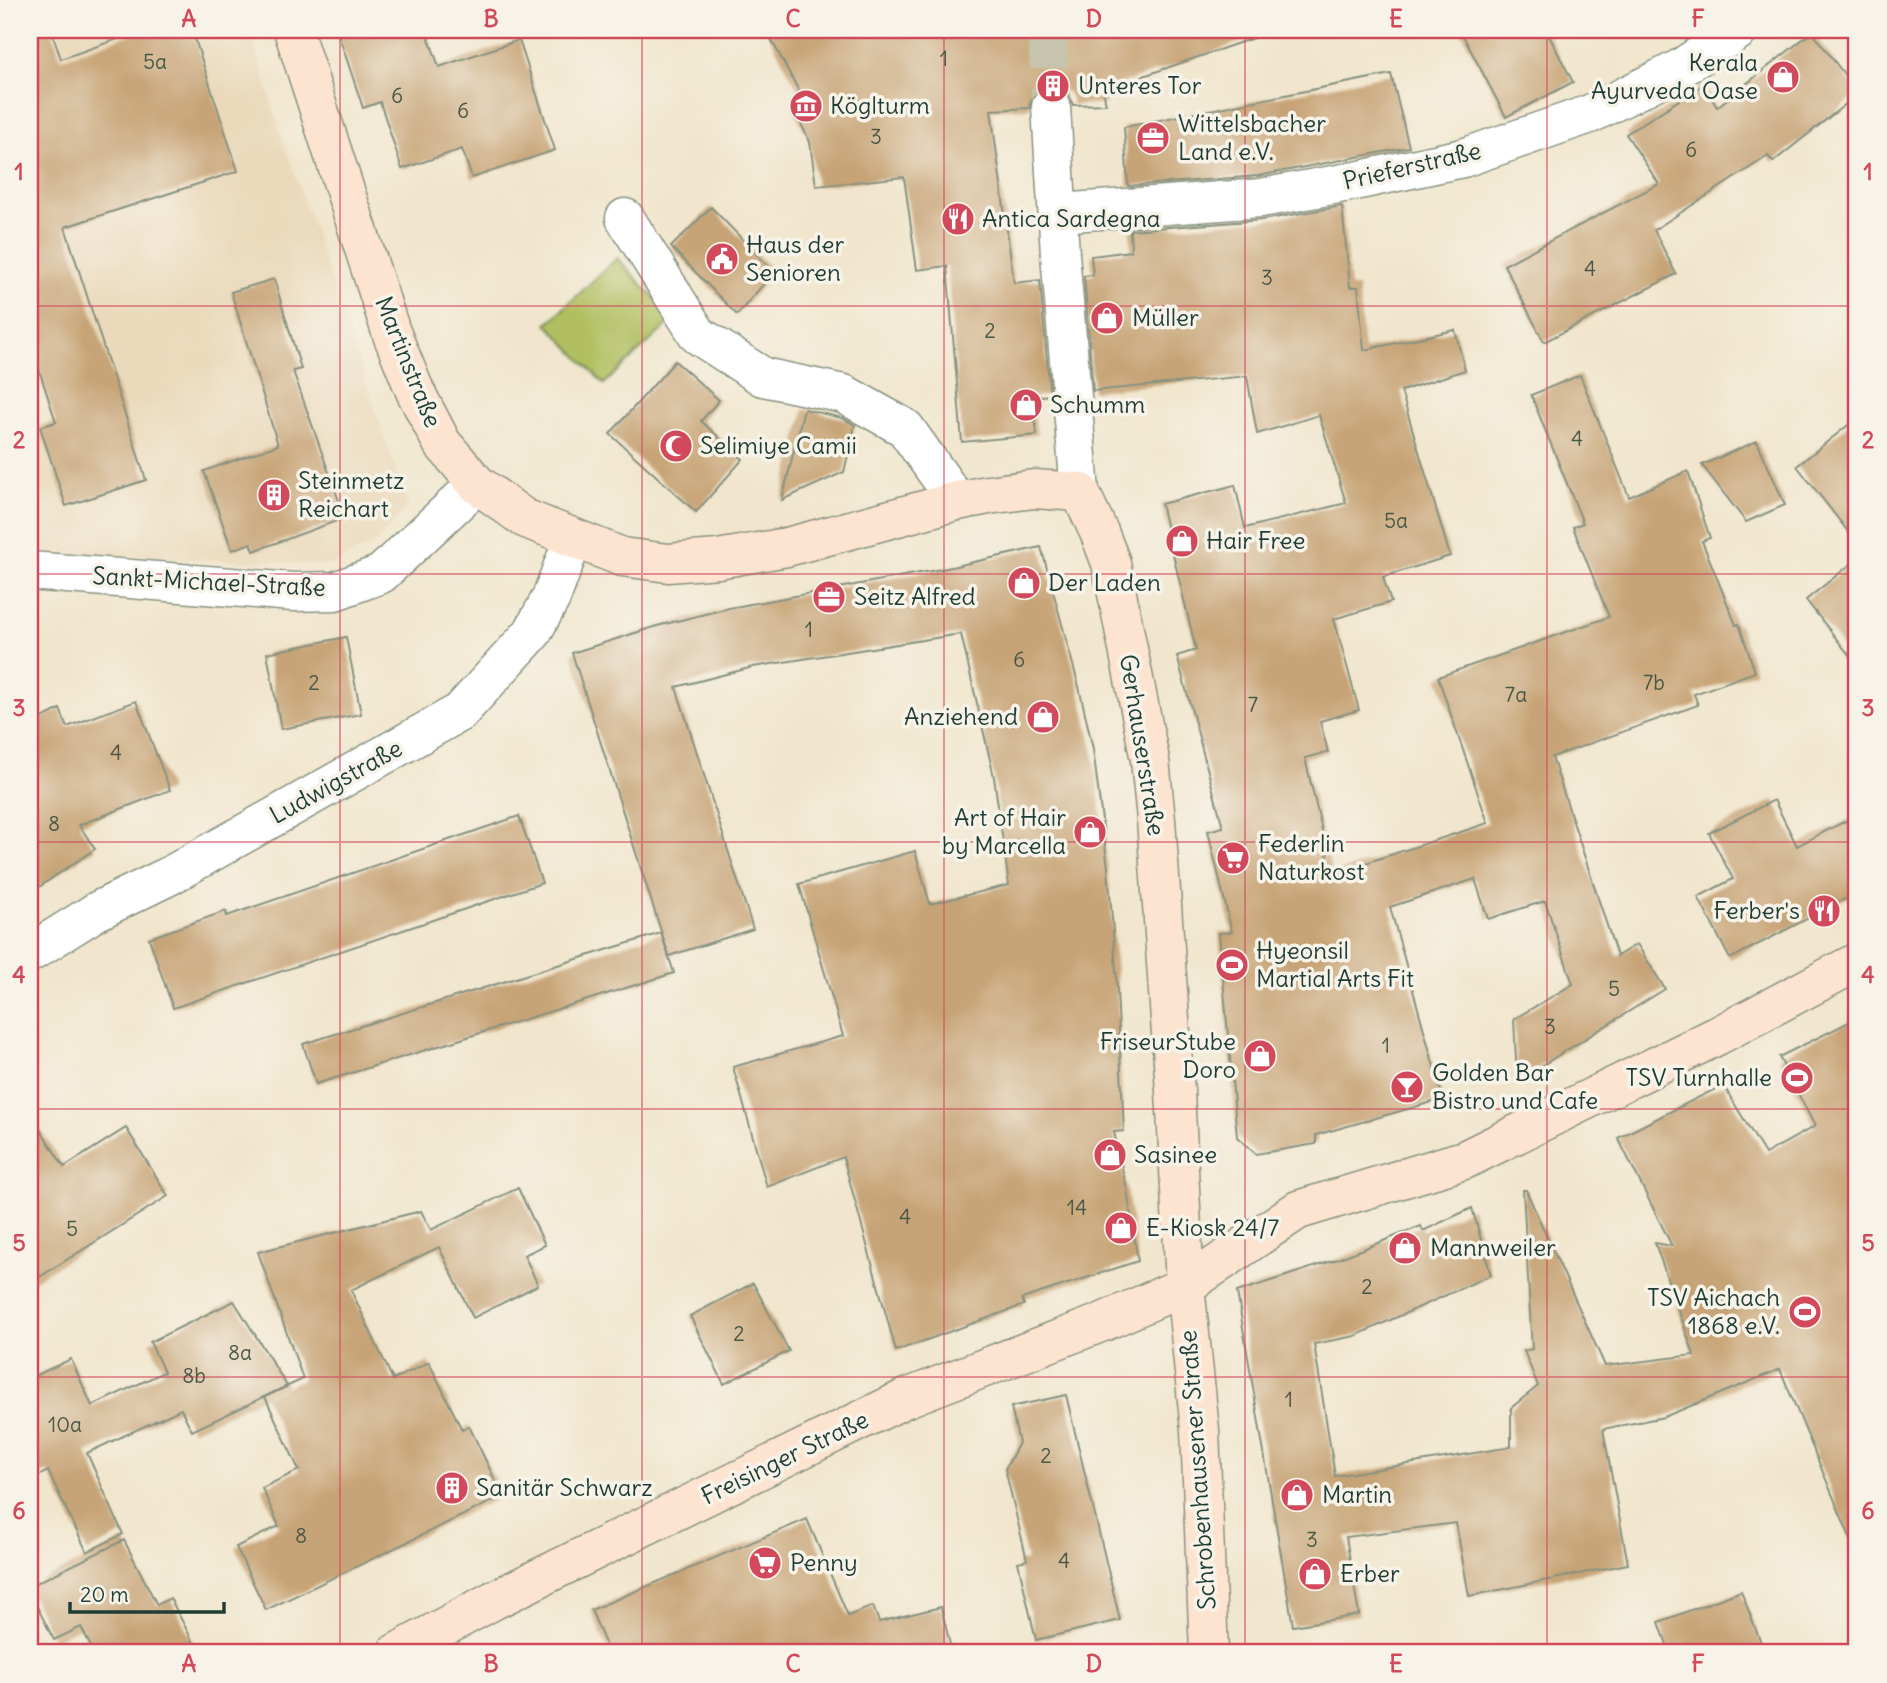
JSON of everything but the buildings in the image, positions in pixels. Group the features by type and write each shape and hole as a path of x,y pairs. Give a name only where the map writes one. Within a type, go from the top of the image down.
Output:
{"main road":[{"name":"Martinstraße","path":"293,30 391,332 415,391 442,443 477,484 524,518 572,539 622,556 668,563 718,559 787,547 957,501 1034,489 1080,492"},
{"name":"Gerhauserstraße","path":"1080,492 1111,563 1150,760 1175,1091 1185,1286"},
{"name":"Freisinger Straße","path":"396,1653 494,1600 904,1399 1103,1322 1185,1286 1298,1210 1464,1160 1717,1036 1857,961"},
{"name":"Schrobenhausener Straße","path":"1185,1286 1200,1430 1209,1653"}],"street":[{"name":"Prieferstraße","path":"1059,213 1261,198 1463,158 1590,114 1681,68 1739,30"},
{"name":"Gerhauserstraße","path":"1051,107 1080,492"},
{"path":"625,218 698,335 763,377 844,394 905,428 957,501"},
{"name":"Sankt-Michael-Straße","path":"30,571 293,592 335,591 381,574 477,484"},
{"name":"Ludwigstraße","path":"30,953 97,911 171,875 460,712 532,633 551,598 572,539"}],"shaded area":[{"path":"30,30 250,30 279,127 408,506 377,542 332,565 30,552 30,428 52,421 30,348"}],"green space":[{"path":"617,258 674,319 604,384 547,324"}],"tunnel":[{"path":"1047,30 1051,107"}],"place":[{"name":"Kerala Ayurveda Oase","path":"1783,77"},
{"name":"Unteres Tor","path":"1053,86"},
{"name":"Köglturm","path":"806,106"},
{"name":"Wittelsbacher Land e.V.","path":"1153,138"},
{"name":"Antica Sardegna","path":"958,219"},
{"name":"Haus der Senioren","path":"722,259"},
{"name":"Müller","path":"1107,318"},
{"name":"Schumm","path":"1026,405"},
{"name":"Selimiye Camii","path":"676,446"},
{"name":"Steinmetz Reichart","path":"274,495"},
{"name":"Hair Free","path":"1182,541"},
{"name":"Der Laden","path":"1024,583"},
{"name":"Seitz Alfred","path":"829,597"},
{"name":"Anziehend","path":"1043,717"},
{"name":"Art of Hair by Marcella","path":"1090,832"},
{"name":"Federlin Naturkost","path":"1233,858"},
{"name":"Ferber's","path":"1824,911"},
{"name":"Hyeonsil Martial Arts Fit","path":"1232,965"},
{"name":"FriseurStube Doro","path":"1260,1056"},
{"name":"TSV Turnhalle","path":"1797,1078"},
{"name":"Golden Bar Bistro und Cafe","path":"1407,1087"},
{"name":"Sasinee","path":"1110,1155"},
{"name":"E-Kiosk 24/7","path":"1121,1228"},
{"name":"Mannweiler","path":"1405,1248"},
{"name":"TSV Aichach 1868 e.V.","path":"1805,1312"},
{"name":"Sanitär Schwarz","path":"452,1488"},
{"name":"Martin","path":"1297,1495"},
{"name":"Penny","path":"765,1563"},
{"name":"Erber","path":"1315,1574"}]}
